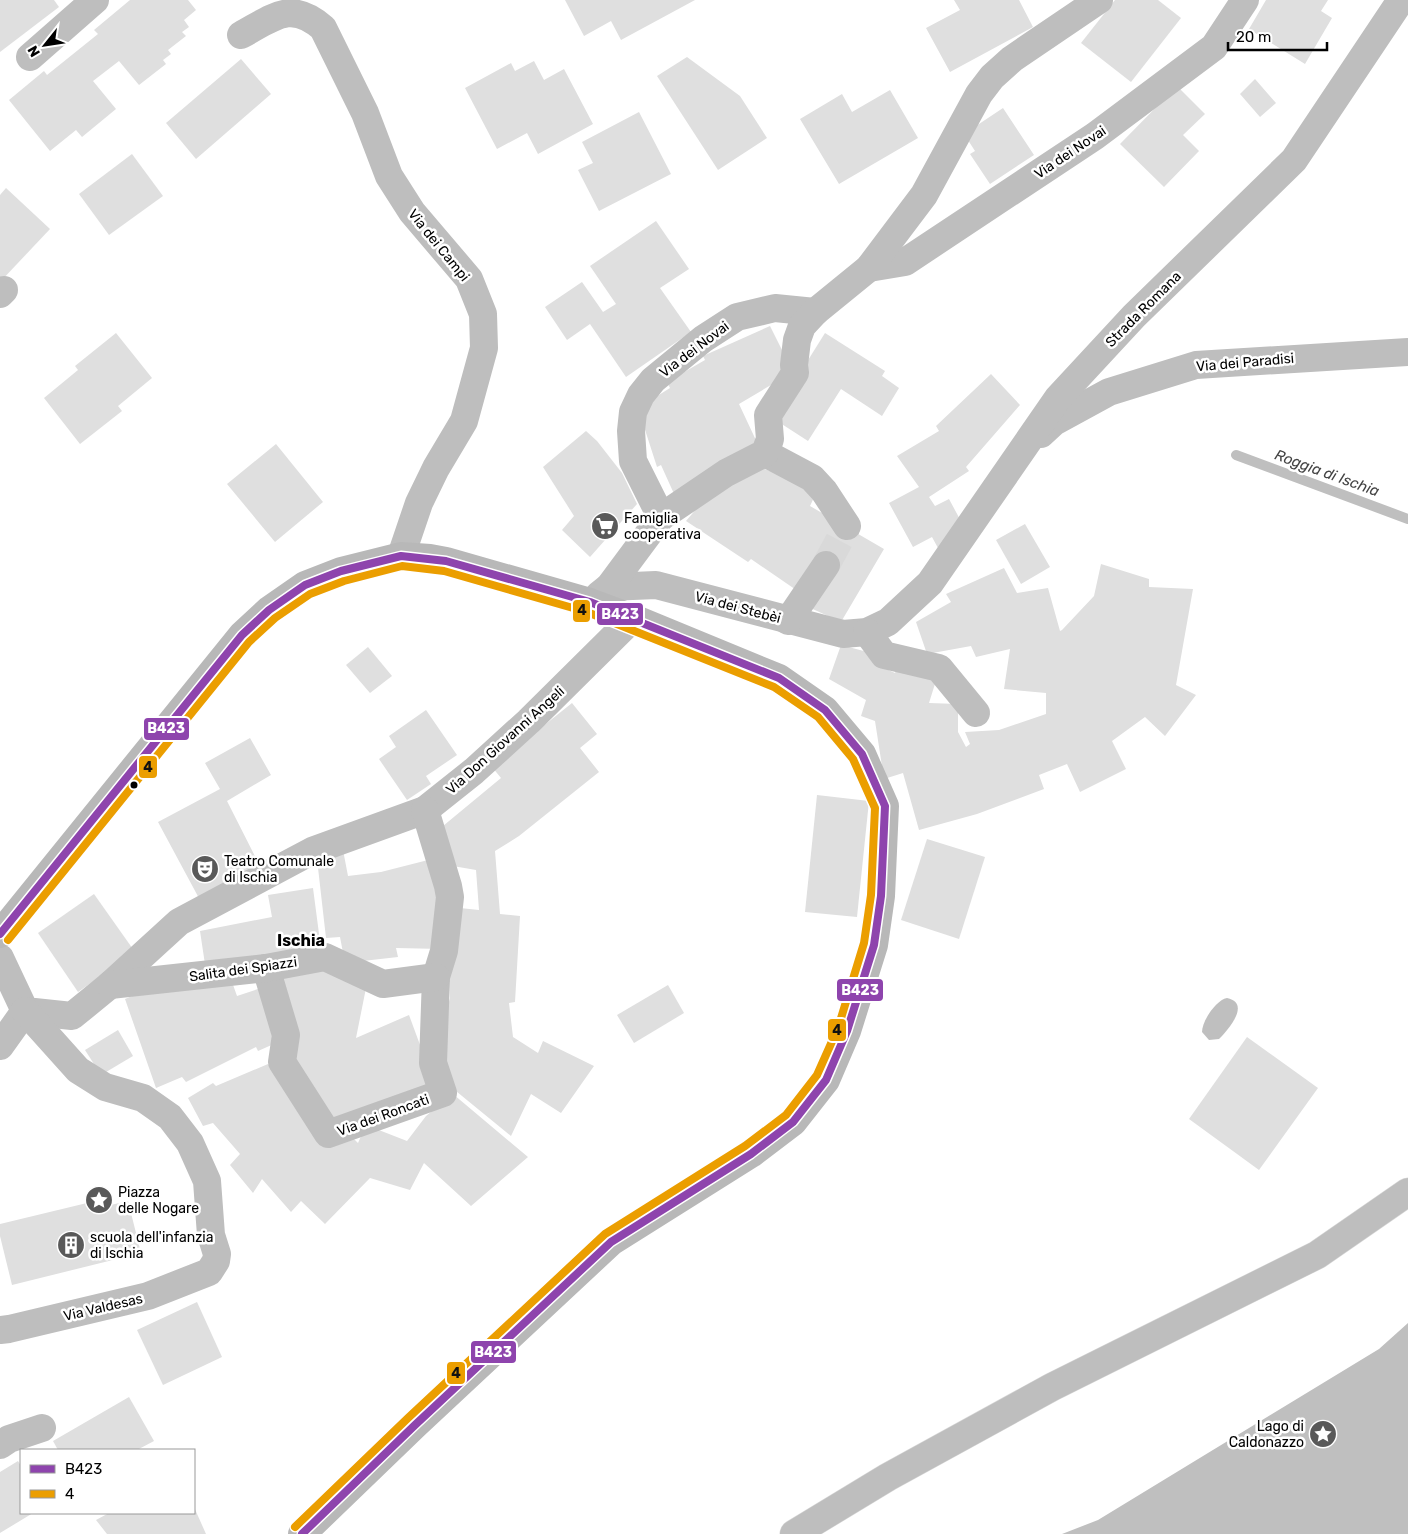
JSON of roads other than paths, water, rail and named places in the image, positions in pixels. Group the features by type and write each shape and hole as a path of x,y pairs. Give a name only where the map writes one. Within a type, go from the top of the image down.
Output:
{"street":[{"path":"30,57 95,0"},
{"name":"Via dei Novai","path":"661,517 633,461 631,431 633,412 641,395 653,380 703,339 737,317 775,308 815,312 869,268 924,195 979,94 992,77 1012,59 1098,0"},
{"name":"Via dei Novai","path":"869,268 905,262 1095,136 1214,47 1245,0"},
{"name":"Strada Romana","path":"877,627 930,583 1016,456 1058,398 1134,316 1294,160 1402,0"},
{"name":"Via dei Campi","path":"241,35 287,10 301,12 314,18 323,28 365,113 389,176 412,212 469,279 483,314 484,348 464,421 436,468 419,503 401,556"},
{"path":"599,594 661,517 726,473 765,453 770,439 768,415 795,373 797,340 802,326 815,312"},
{"name":"Via dei Paradisi","path":"1016,456 1054,422 1109,392 1196,365 1408,352"},
{"path":"765,453 812,478 824,491 847,526"},
{"path":"0,934 242,635 269,610 305,584 341,570 401,556 430,558 599,594 633,618 779,678 826,710 862,754 885,806 881,896 874,945 847,1031 826,1080 793,1122 751,1154 611,1242 415,1425 302,1534"},
{"path":"788,621 826,565"},
{"name":"Via dei Stebèi","path":"599,594 656,585 843,634 877,627"},
{"name":"Via Don Giovanni Angeli","path":"25,1011 72,1016 110,985 178,922 312,851 425,810 474,772 522,728 633,618"},
{"path":"877,627 884,655 940,668 976,713"},
{"path":"425,810 450,897 444,951 436,977"},
{"name":"Salita dei Spiazzi","path":"110,985 266,968 324,957 383,984 436,977"},
{"path":"0,958 25,1011"},
{"name":"Via dei Roncati","path":"266,968 286,1035 282,1062 328,1134 443,1093 433,1063 436,977"},
{"path":"0,1029 25,1011"},
{"path":"0,1046 25,1011"},
{"name":"Via Valdesas","path":"0,1330 9,1330 148,1296 203,1275 213,1267 217,1254 210,1235 207,1181 190,1143 170,1117 143,1098 105,1086 78,1070 25,1011"},
{"path":"794,1534 888,1477 1052,1387 1317,1256 1408,1192"},
{"path":"0,1445 9,1439 42,1428"}],"waterway":[{"name":"Roggia di Ischia","path":"1236,455 1408,519"}],"tunnel":[{"path":"826,565 847,526"}],"place":[{"name":"Famiglia cooperativa","path":"605,526"},
{"name":"Teatro Comunale di Ischia","path":"205,869"},
{"name":"Piazza delle Nogare","path":"99,1200"},
{"name":"scuola dell'infanzia di Ischia","path":"71,1245"},
{"name":"Lago di Caldonazzo","path":"1323,1434"}],"district":[{"name":"Ischia","path":"301,940"}]}
